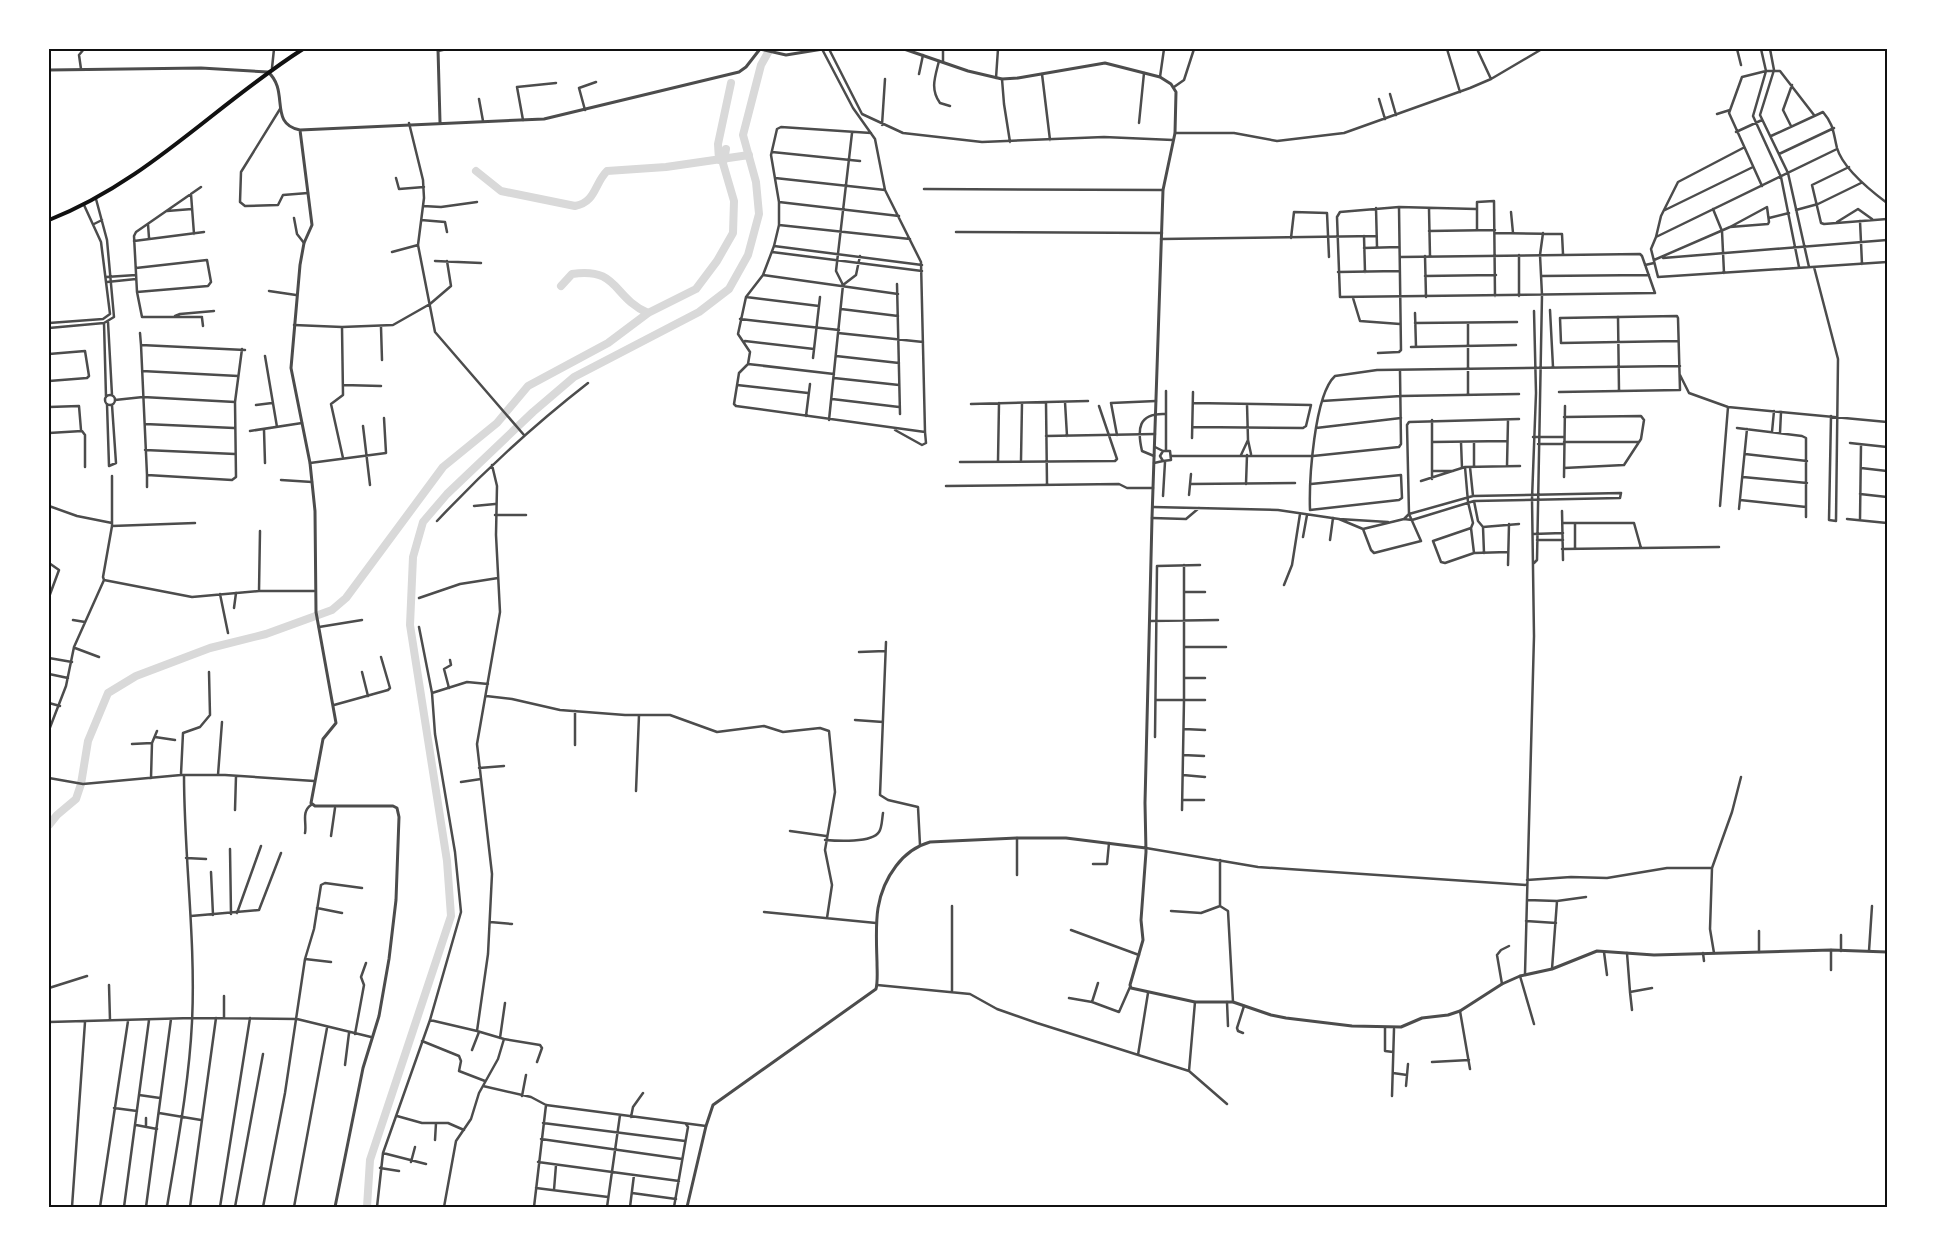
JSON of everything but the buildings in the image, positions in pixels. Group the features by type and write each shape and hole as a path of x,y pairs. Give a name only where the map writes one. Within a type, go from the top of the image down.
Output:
{"main road":[{"path":"49,220 96,199 179,144 272,68 303,49"}],"street":[{"path":"80,69 79,55 84,49"},
{"path":"272,68 274,49"},
{"path":"440,122 438,50 447,49"},
{"path":"49,70 201,68 268,72 279,87 280,109 286,123 300,130 409,123 544,119 739,72 746,67 760,49 792,55 823,49 863,123 876,142 885,190 922,265 926,443 924,445 893,429"},
{"path":"829,49 865,116 882,125 914,135 982,142 1104,137 1173,140"},
{"path":"904,49 941,62 1002,79 1042,74 1098,62 1160,77 1174,87 1176,96 1175,133 1163,190 1161,239 1152,507 1146,848 1141,920 1143,940 1130,987 1119,1012 1092,1002 1068,998"},
{"path":"943,49 941,62 933,84 940,103 950,106"},
{"path":"996,78 998,49"},
{"path":"1160,77 1164,49"},
{"path":"1174,87 1184,80 1194,49"},
{"path":"1447,49 1460,92"},
{"path":"1476,49 1491,79"},
{"path":"1175,133 1234,133 1277,140 1331,136 1460,92 1491,79 1542,49"},
{"path":"1737,49 1741,65"},
{"path":"1761,49 1765,69 1754,110 1756,123 1781,177 1800,268"},
{"path":"1770,49 1774,68 1760,110 1762,120 1788,173 1809,267"},
{"path":"920,74 923,55"},
{"path":"1762,186 1730,118 1730,110 1742,77 1774,68 1784,73 1814,115"},
{"path":"1139,122 1144,73"},
{"path":"1042,74 1050,140"},
{"path":"1002,79 1010,142"},
{"path":"882,125 885,80"},
{"path":"585,110 579,88 596,82"},
{"path":"523,120 517,88 556,83"},
{"path":"1791,126 1783,110 1792,86"},
{"path":"1390,94 1396,115"},
{"path":"479,99 483,121"},
{"path":"1379,99 1385,119"},
{"path":"280,109 241,172 240,202 245,206 278,206 283,195 308,192"},
{"path":"1717,114 1730,110"},
{"path":"1770,136 1824,112 1834,128 1838,149 1849,167 1861,183 1887,203"},
{"path":"863,123 865,116"},
{"path":"1736,132 1762,120"},
{"path":"409,123 424,188 418,245 436,334 523,434"},
{"path":"870,133 780,127 771,152 779,202 779,225 774,246 763,275 746,297 740,319 738,334 750,350 748,364 739,373 734,404 736,406 829,420 925,432"},
{"path":"1778,154 1834,128"},
{"path":"300,130 312,225 304,243 296,295 291,368 310,463 315,535 314,591 316,612 334,705 336,725 323,739 314,781 312,804 307,808 304,822 305,833"},
{"path":"829,420 843,286 836,274 836,260 852,133"},
{"path":"1476,209 1399,207 1340,212 1337,217 1336,237 1340,297 1653,295 1655,292 1649,275 1651,249 1673,188 1681,179 1744,148"},
{"path":"1656,237 1838,149"},
{"path":"771,152 860,161"},
{"path":"1849,167 1812,185 1822,224 1887,219"},
{"path":"1664,211 1753,168"},
{"path":"396,178 399,189 424,188"},
{"path":"775,178 885,190"},
{"path":"1796,210 1818,204 1861,183"},
{"path":"202,187 135,233 134,241 137,292 142,317 175,316 202,318"},
{"path":"924,189 1163,190"},
{"path":"191,194 194,234"},
{"path":"49,328 104,323 114,316 112,276 107,240 96,199"},
{"path":"1477,230 1476,209 1478,202 1494,201 1495,296"},
{"path":"423,206 446,207 478,202"},
{"path":"779,202 899,216"},
{"path":"84,205 101,242 110,309 104,323 107,464 110,466 116,463 112,405 116,400 143,397 235,402"},
{"path":"1378,353 1401,350 1399,207"},
{"path":"1651,263 1722,231 1765,207 1769,218 1768,224 1730,227"},
{"path":"166,211 192,208"},
{"path":"1376,208 1377,247"},
{"path":"1429,208 1430,256"},
{"path":"1713,209 1722,231 1724,272"},
{"path":"1836,222 1858,209 1873,220"},
{"path":"1291,238 1293,214 1296,211 1327,213 1329,257"},
{"path":"1511,212 1514,233"},
{"path":"1769,218 1789,213"},
{"path":"294,218 297,234 304,243"},
{"path":"94,224 102,220"},
{"path":"421,220 445,222 447,232"},
{"path":"1860,221 1862,264"},
{"path":"148,224 149,238"},
{"path":"779,225 910,239"},
{"path":"98,233 104,230"},
{"path":"1429,231 1477,230 1562,234 1563,254"},
{"path":"134,241 204,232"},
{"path":"956,232 1162,233"},
{"path":"1534,563 1536,560 1537,540 1542,295 1540,255 1543,233"},
{"path":"1364,236 1364,272"},
{"path":"1161,239 1376,236"},
{"path":"101,242 107,240"},
{"path":"1663,258 1887,240"},
{"path":"392,252 418,245"},
{"path":"774,246 922,265"},
{"path":"1364,248 1400,247"},
{"path":"771,252 922,271"},
{"path":"1400,256 1640,254 1651,263 1659,278 1887,262"},
{"path":"1519,255 1519,296"},
{"path":"843,286 856,275 860,256"},
{"path":"1425,256 1426,297"},
{"path":"136,268 207,260 210,282 208,286 137,292"},
{"path":"435,261 481,263"},
{"path":"294,325 381,327 398,324 430,304 452,285 447,261"},
{"path":"1813,267 1838,359 1836,521 1829,520 1831,416"},
{"path":"1338,272 1400,271"},
{"path":"106,277 136,275"},
{"path":"763,275 898,294"},
{"path":"1541,276 1649,275"},
{"path":"1425,276 1496,276"},
{"path":"106,282 136,279"},
{"path":"898,284 900,414"},
{"path":"269,291 296,295"},
{"path":"746,297 819,306"},
{"path":"814,358 820,297"},
{"path":"1353,298 1360,321 1400,324"},
{"path":"841,309 898,316"},
{"path":"1550,310 1553,367"},
{"path":"1526,974 1527,880 1533,714 1534,563 1532,494 1536,394 1534,311"},
{"path":"202,312 203,326"},
{"path":"175,316 214,312"},
{"path":"1415,313 1416,347"},
{"path":"1618,316 1620,391"},
{"path":"1559,392 1680,391 1680,366 1677,316 1560,318 1560,342 1678,341"},
{"path":"49,323 105,319 108,322 112,395 116,400"},
{"path":"740,319 817,327 923,342"},
{"path":"1415,323 1518,322"},
{"path":"1468,323 1468,395"},
{"path":"342,327 343,397 331,404 342,458"},
{"path":"381,327 382,360"},
{"path":"140,334 146,487"},
{"path":"743,341 814,349"},
{"path":"141,345 244,350 235,402 236,477 233,480 147,475"},
{"path":"1411,347 1516,345"},
{"path":"49,354 85,352 89,376 87,378 49,381"},
{"path":"265,356 276,427"},
{"path":"836,356 899,363"},
{"path":"748,364 900,385"},
{"path":"1311,484 1402,477 1402,498 1400,500 1312,511 1310,509 1311,456 1316,428 1322,402 1335,376 1377,370 1680,366"},
{"path":"1172,456 1251,454 1311,456 1399,447 1401,444 1400,370"},
{"path":"142,371 238,376"},
{"path":"1680,374 1690,393 1728,407 1887,422"},
{"path":"437,521 523,434 588,383"},
{"path":"806,416 810,384"},
{"path":"343,385 381,386"},
{"path":"738,385 808,393"},
{"path":"1162,496 1164,461 1160,456 1164,450 1166,391"},
{"path":"1192,438 1193,392"},
{"path":"1322,402 1401,396 1519,394"},
{"path":"106,397 112,395"},
{"path":"832,399 899,407"},
{"path":"1117,435 1110,403 1156,401"},
{"path":"1065,402 1067,436"},
{"path":"971,404 1088,402"},
{"path":"256,405 272,403"},
{"path":"998,461 999,403"},
{"path":"1022,403 1022,460"},
{"path":"1046,403 1047,484"},
{"path":"1193,403 1310,406 1305,428 1193,428"},
{"path":"1247,403 1248,440 1251,454"},
{"path":"107,404 112,405"},
{"path":"49,407 79,406 81,430 85,435 85,466"},
{"path":"960,462 1022,460 1115,461 1117,459 1099,406"},
{"path":"1564,477 1565,406"},
{"path":"1720,506 1728,407"},
{"path":"1772,432 1774,411"},
{"path":"1780,433 1782,412"},
{"path":"1154,456 1142,451 1140,434 1143,420 1156,414 1165,414"},
{"path":"1564,417 1641,416 1644,420 1639,442 1625,464 1621,466 1564,468"},
{"path":"310,463 387,452 384,418"},
{"path":"1316,428 1401,418"},
{"path":"1507,466 1508,419"},
{"path":"1363,529 1374,553 1419,543 1420,539 1409,514 1407,425 1411,421 1519,419"},
{"path":"1432,420 1432,478"},
{"path":"250,431 302,423"},
{"path":"145,424 234,428"},
{"path":"363,426 370,485"},
{"path":"1737,428 1805,437 1807,461 1806,517"},
{"path":"1739,509 1747,429"},
{"path":"49,433 81,430"},
{"path":"264,430 265,462"},
{"path":"1046,436 1155,434"},
{"path":"1533,437 1564,437"},
{"path":"1241,455 1248,440"},
{"path":"1432,442 1508,441"},
{"path":"1461,442 1467,497 1473,523 1471,528 1474,553"},
{"path":"1474,442 1474,467"},
{"path":"1533,444 1639,442"},
{"path":"1850,443 1887,447"},
{"path":"1860,520 1861,444"},
{"path":"1155,447 1170,451 1172,456"},
{"path":"145,450 235,454"},
{"path":"107,452 115,452"},
{"path":"1745,454 1807,461"},
{"path":"1246,484 1247,455"},
{"path":"1154,463 1171,460 1172,456"},
{"path":"472,1050 478,1032 490,922 492,874 478,736 500,612 495,515 497,486 492,465"},
{"path":"1420,481 1463,468 1520,466"},
{"path":"1470,467 1473,496 1478,521 1482,527 1484,553"},
{"path":"1830,468 1837,468"},
{"path":"1861,468 1887,471"},
{"path":"1432,470 1453,471"},
{"path":"1189,495 1191,474"},
{"path":"49,730 60,706 72,662 74,647 104,580 112,525 112,476"},
{"path":"1742,477 1806,483"},
{"path":"281,480 312,482"},
{"path":"1190,484 1295,483"},
{"path":"946,486 1119,484 1126,488 1153,488"},
{"path":"1339,519 1363,529 1404,519 1412,520 1474,501 1621,497 1620,492 1473,496 1409,514 1404,519"},
{"path":"1860,494 1887,497"},
{"path":"1740,500 1806,507"},
{"path":"474,506 495,504"},
{"path":"49,506 112,525 195,523"},
{"path":"1152,507 1278,510 1339,519 1390,522"},
{"path":"1152,518 1186,519 1199,508"},
{"path":"1562,511 1563,560"},
{"path":"1284,585 1294,556 1300,514"},
{"path":"495,515 526,515"},
{"path":"1303,537 1307,515"},
{"path":"1330,540 1333,518"},
{"path":"1847,519 1887,523"},
{"path":"1473,523 1478,521"},
{"path":"1563,523 1634,523 1641,548"},
{"path":"1508,565 1509,524"},
{"path":"1482,527 1519,524"},
{"path":"1574,524 1575,548"},
{"path":"1471,528 1436,539 1433,543 1443,563 1474,553 1508,552"},
{"path":"259,591 260,531"},
{"path":"1533,534 1563,533"},
{"path":"1533,540 1563,540"},
{"path":"1562,549 1719,547"},
{"path":"49,563 59,570 49,597"},
{"path":"1151,565 1200,565"},
{"path":"1182,810 1184,565"},
{"path":"1155,737 1157,566"},
{"path":"419,598 460,584 498,578"},
{"path":"104,580 184,596 259,591 314,591"},
{"path":"1184,592 1205,592"},
{"path":"234,608 236,593"},
{"path":"220,594 228,633"},
{"path":"73,620 85,622"},
{"path":"318,627 362,620"},
{"path":"1150,621 1218,620"},
{"path":"377,1207 383,1154 430,1020 461,912 455,852 435,734 432,693 419,627"},
{"path":"886,642 883,722 884,756 880,795 888,800 918,807 919,842"},
{"path":"74,647 99,657"},
{"path":"1184,647 1226,647"},
{"path":"859,652 885,651"},
{"path":"334,705 390,688 381,657"},
{"path":"49,658 72,662"},
{"path":"449,688 444,669 450,665 450,660"},
{"path":"167,1207 181,1118 192,1018 191,916 182,775 183,734 185,731 200,727 210,715 209,672"},
{"path":"362,672 368,696"},
{"path":"49,674 68,678"},
{"path":"1184,678 1205,678"},
{"path":"432,693 469,682 488,684"},
{"path":"486,696 575,711 670,716 717,732 765,726 783,732 820,728 829,731 835,792 833,811 825,840 825,854 832,885 827,918"},
{"path":"1156,700 1205,700"},
{"path":"49,702 60,706"},
{"path":"575,711 575,746"},
{"path":"636,791 639,715"},
{"path":"855,720 883,722"},
{"path":"218,775 222,722"},
{"path":"1184,729 1206,730"},
{"path":"151,778 152,743 157,731"},
{"path":"155,737 175,740"},
{"path":"132,744 152,743"},
{"path":"1183,755 1204,756"},
{"path":"480,768 504,766"},
{"path":"49,778 77,784 182,775 227,775 314,781"},
{"path":"1183,775 1205,777"},
{"path":"235,810 236,776"},
{"path":"1714,953 1710,929 1712,868 1732,812 1740,777"},
{"path":"461,782 481,778"},
{"path":"1182,800 1204,800"},
{"path":"312,804 335,808 393,806 397,808 399,817 396,900 389,959 379,1016 371,1037 335,1207"},
{"path":"332,836 335,808"},
{"path":"825,840 857,840 876,835 880,831 883,813"},
{"path":"790,832 826,836"},
{"path":"687,1207 704,1126 710,1110 719,1099 871,994 877,985 875,923 879,896 892,871 919,842 1017,838 1076,839 1146,848 1258,867 1527,885"},
{"path":"1017,838 1017,875"},
{"path":"1093,864 1108,864 1110,843"},
{"path":"237,913 261,846"},
{"path":"230,848 231,914"},
{"path":"191,916 231,914 259,910 281,853"},
{"path":"186,858 206,859"},
{"path":"1220,860 1220,906"},
{"path":"1527,880 1571,877 1607,878 1667,868 1712,868"},
{"path":"211,872 214,915"},
{"path":"263,1207 297,1019 305,959 321,885 324,883 362,888"},
{"path":"1527,900 1557,901 1586,897"},
{"path":"1552,969 1557,901"},
{"path":"952,906 952,991"},
{"path":"1170,911 1201,913 1220,906 1226,908 1229,913 1233,1002"},
{"path":"1869,951 1872,906"},
{"path":"317,908 342,913"},
{"path":"764,912 875,923"},
{"path":"1526,921 1556,923"},
{"path":"490,922 512,924"},
{"path":"1071,930 1139,955"},
{"path":"1759,931 1759,952"},
{"path":"1841,935 1841,950"},
{"path":"1502,984 1497,955 1501,950 1509,946"},
{"path":"1130,987 1148,994 1195,1002 1233,1002 1270,1015 1286,1018 1394,1029 1422,1018 1448,1015 1460,1011 1502,984 1526,974 1552,969 1590,953 1654,955 1832,950 1887,952"},
{"path":"1831,970 1832,950"},
{"path":"1604,952 1607,975"},
{"path":"1627,953 1632,1010"},
{"path":"1703,954 1704,961"},
{"path":"305,959 330,962"},
{"path":"355,1034 364,985 361,978 366,963"},
{"path":"49,988 87,976"},
{"path":"1520,976 1534,1024"},
{"path":"1092,1002 1098,983"},
{"path":"109,985 110,1020"},
{"path":"877,985 952,991 973,995 997,1008 1036,1023 1189,1071 1227,1104"},
{"path":"1630,992 1652,988"},
{"path":"1138,1055 1148,994"},
{"path":"224,996 224,1018"},
{"path":"1227,1001 1228,1026"},
{"path":"1189,1071 1195,1002"},
{"path":"444,1207 455,1144 471,1119 482,1086 498,1059 505,1003"},
{"path":"1243,1033 1238,1032 1237,1028 1244,1006"},
{"path":"1460,1011 1470,1069"},
{"path":"49,1022 192,1018 297,1019 327,1028 371,1037"},
{"path":"190,1207 216,1018"},
{"path":"220,1207 250,1018"},
{"path":"146,1207 171,1019"},
{"path":"100,1207 128,1020"},
{"path":"124,1207 149,1020"},
{"path":"430,1020 502,1038 540,1045 542,1048 537,1062"},
{"path":"72,1207 85,1022"},
{"path":"294,1207 327,1028"},
{"path":"1385,1028 1385,1051 1393,1052"},
{"path":"1392,1096 1394,1029"},
{"path":"345,1065 350,1033"},
{"path":"422,1041 458,1056 459,1072 485,1081"},
{"path":"235,1207 262,1054"},
{"path":"1432,1062 1468,1060"},
{"path":"1406,1086 1408,1064"},
{"path":"1393,1073 1407,1075"},
{"path":"522,1096 526,1075"},
{"path":"482,1086 522,1096 546,1105 704,1126"},
{"path":"631,1117 633,1107 643,1094"},
{"path":"139,1095 160,1098"},
{"path":"534,1207 546,1105"},
{"path":"114,1108 137,1111"},
{"path":"159,1113 201,1120"},
{"path":"606,1207 620,1115"},
{"path":"397,1116 416,1122 448,1123 464,1130"},
{"path":"146,1118 146,1126"},
{"path":"434,1140 436,1123"},
{"path":"544,1123 685,1141"},
{"path":"674,1207 688,1127 686,1124"},
{"path":"136,1125 157,1129"},
{"path":"541,1139 682,1159"},
{"path":"411,1162 415,1147"},
{"path":"383,1154 426,1164"},
{"path":"538,1162 679,1181"},
{"path":"554,1190 556,1165"},
{"path":"380,1168 398,1171"},
{"path":"630,1207 634,1175"},
{"path":"536,1188 608,1197"},
{"path":"632,1193 676,1199"}],"waterway":[{"path":"367,1207 370,1160 451,916 447,861 410,625 413,557 423,522 447,494 533,412 574,377 699,312 729,289 748,255 759,214 756,182 743,135 761,65 770,49"},
{"path":"719,160 718,144 731,83"},
{"path":"724,160 726,149"},
{"path":"476,171 501,191 575,206 582,204 591,197 607,171 666,167 749,155"},
{"path":"49,825 57,815 76,799 81,784 88,741 108,693 136,676 210,648 266,634 332,610 346,598 443,467 497,423 528,386 608,343 648,313 696,289 717,261 733,233 734,201 722,160"},
{"path":"561,286 572,274 587,273 599,275 607,279 636,306 648,313"}]}
